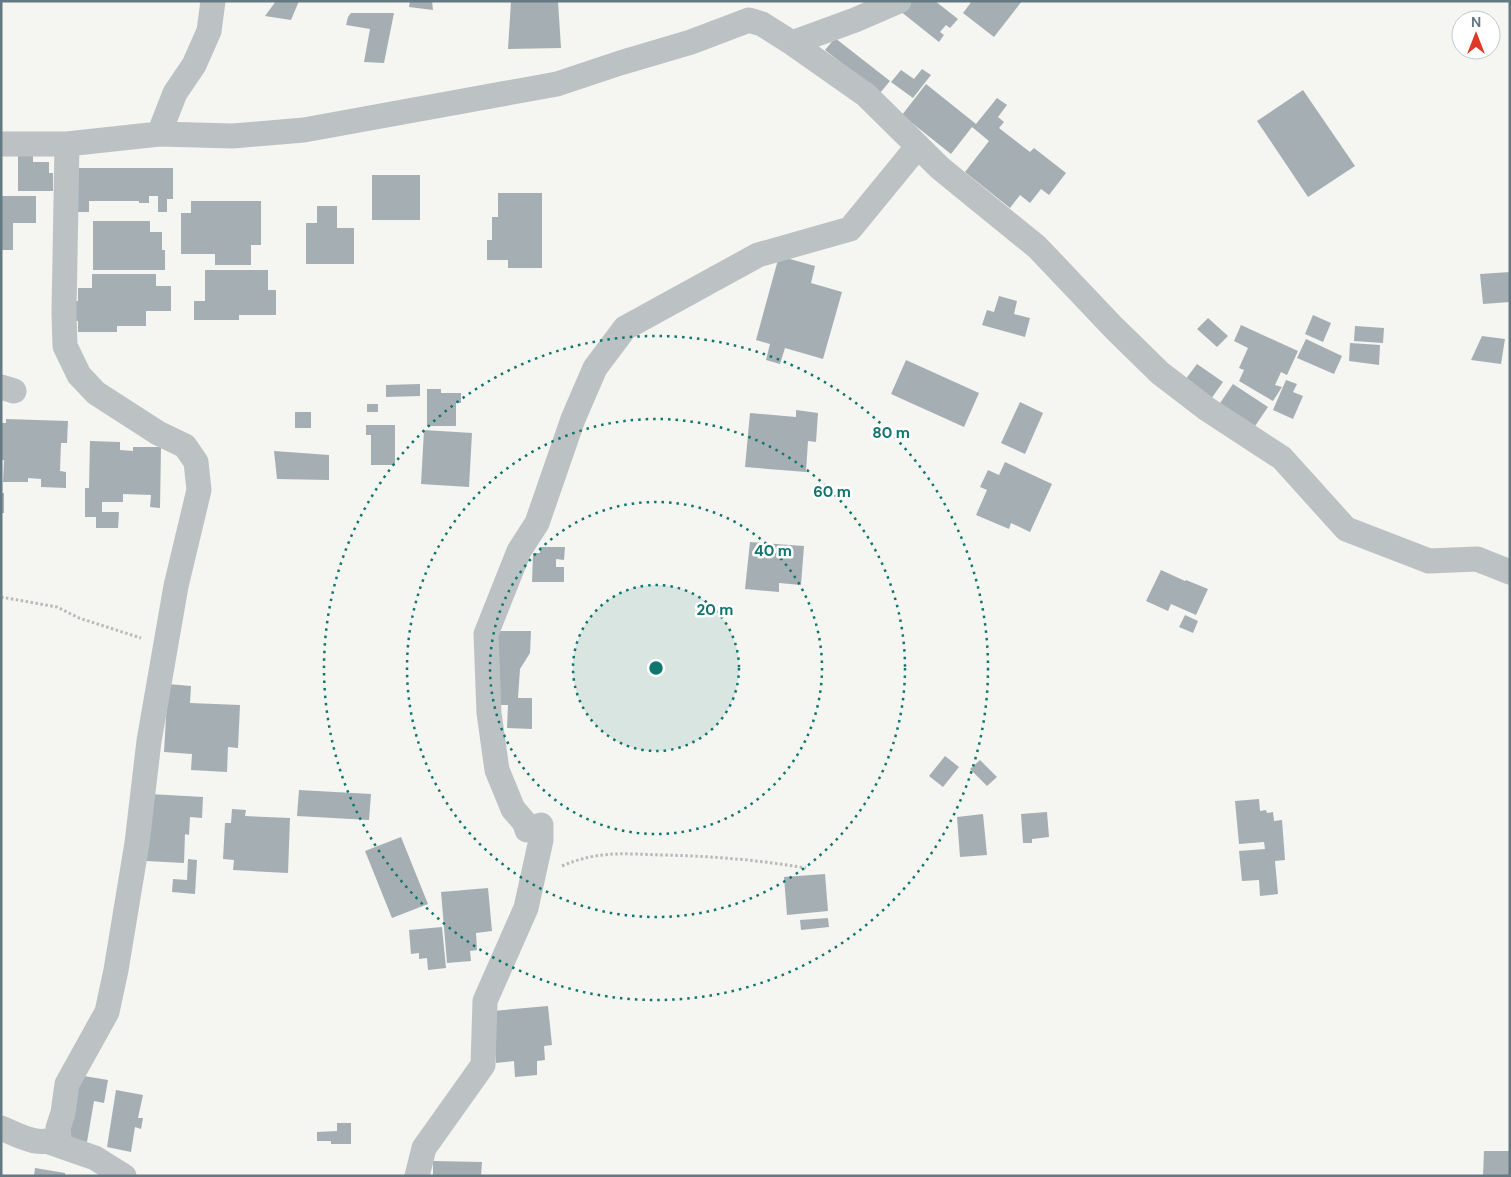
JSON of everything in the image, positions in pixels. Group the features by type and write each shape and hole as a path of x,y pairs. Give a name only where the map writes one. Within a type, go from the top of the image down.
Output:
{"street":[{"path":"159,134 175,92 194,65 209,32 213,1"},
{"path":"792,43 855,20 899,1"},
{"path":"1,144 67,144 159,134 234,136 304,130 557,84 691,42 747,11 762,24 866,95 940,168 1037,247 1160,373 1207,409 1282,458 1346,528 1429,561 1476,559 1510,572"},
{"path":"49,1142 58,1137 58,1128 63,1113 67,1084 107,1012 126,916 149,741 176,586 198,490 196,462 185,446 158,433 96,394 79,375 65,346 67,144"},
{"path":"417,1176 424,1148 483,1065 485,1001 526,908 534,877 541,840 541,825 527,830 525,824 513,809 497,770 489,713 486,634 519,551 538,524 573,419 595,368 625,328 758,255 850,230 918,146"},
{"path":"1,1128 35,1141 49,1142 95,1158 124,1176"}],"path":[{"path":"1,597 57,607 79,618 166,646"},
{"path":"534,877 577,859 608,853 684,855 771,862 806,868"}],"building":[{"path":"276,1 299,1 291,20 265,16"},
{"path":"410,1 432,1 433,10 409,7"},
{"path":"511,1 558,1 561,48 508,49"},
{"path":"908,1 935,1 958,19 950,28 946,25 940,32 944,35 939,42 900,11"},
{"path":"972,1 1022,1 994,37 963,13"},
{"path":"351,13 394,13 384,63 364,62 370,29 346,25"},
{"path":"835,38 890,81 880,93 825,50"},
{"path":"922,69 931,75 913,98 891,82 901,70 914,79"},
{"path":"926,84 976,124 997,98 1007,105 998,117 1004,122 999,128 1030,152 1034,148 1066,173 1049,195 1041,189 1030,203 1020,195 1010,208 965,172 989,141 972,127 951,154 902,115"},
{"path":"1303,90 1355,166 1308,197 1257,121"},
{"path":"18,155 33,155 33,162 49,162 49,173 53,173 53,191 18,191"},
{"path":"77,168 173,168 173,199 167,199 167,212 158,212 158,196 149,196 149,203 139,203 139,201 89,201 89,212 77,212"},
{"path":"372,175 420,175 420,220 372,220"},
{"path":"498,193 542,193 542,268 508,268 508,260 487,260 487,240 492,240 492,217 498,217"},
{"path":"1,196 36,196 36,223 13,223 13,250 1,250"},
{"path":"191,201 261,201 261,245 251,245 251,265 215,265 215,254 181,254 181,213 191,213"},
{"path":"317,206 337,206 337,228 354,228 354,264 306,264 306,223 317,223"},
{"path":"93,221 150,221 150,232 162,232 162,250 165,250 165,270 93,270"},
{"path":"779,256 815,266 811,283 842,292 823,359 785,348 780,364 766,360 770,344 756,340"},
{"path":"205,270 268,270 268,290 276,290 276,315 239,315 239,320 194,320 194,301 205,301"},
{"path":"1510,272 1510,302 1483,304 1480,274"},
{"path":"92,274 156,274 156,286 171,286 171,311 146,311 146,326 117,326 117,332 78,332 78,321 75,321 75,301 78,301 78,288 92,288"},
{"path":"999,296 1017,301 1014,314 1030,318 1025,337 982,325 987,310 994,312"},
{"path":"1313,315 1331,323 1323,342 1305,334"},
{"path":"1208,318 1228,336 1217,347 1197,329"},
{"path":"1241,325 1298,351 1287,375 1281,372 1275,385 1282,387 1273,401 1239,381 1244,370 1239,368 1248,348 1234,341"},
{"path":"1355,326 1384,328 1383,343 1354,341"},
{"path":"1482,336 1505,339 1501,364 1471,360"},
{"path":"1306,339 1342,356 1334,374 1297,358"},
{"path":"1350,343 1380,345 1379,365 1349,361"},
{"path":"906,360 979,393 964,427 891,394"},
{"path":"1197,364 1223,382 1211,399 1185,380"},
{"path":"1286,380 1297,384 1293,392 1303,396 1293,419 1273,410"},
{"path":"420,384 420,396 386,397 386,385"},
{"path":"1233,384 1268,407 1253,429 1218,406"},
{"path":"427,389 441,389 441,393 461,393 461,403 456,403 456,426 427,426"},
{"path":"1020,402 1043,413 1025,454 1001,443"},
{"path":"367,404 378,404 378,412 367,412"},
{"path":"796,410 818,413 816,442 808,441 806,472 745,467 750,413 796,417"},
{"path":"295,412 311,412 311,428 295,428"},
{"path":"6,419 68,421 67,443 61,443 60,471 66,472 66,488 41,487 41,479 28,478 28,482 3,482 4,460 1,460 1,423 6,423"},
{"path":"366,425 395,425 395,465 371,465 371,435 366,435"},
{"path":"424,430 472,433 469,487 421,484"},
{"path":"90,441 120,442 120,450 133,451 133,447 161,447 160,508 150,507 151,495 123,494 123,502 102,502 102,512 119,512 118,528 96,528 96,517 85,517 85,488 89,488"},
{"path":"274,451 329,455 329,480 277,479"},
{"path":"1005,462 1052,484 1030,532 1011,523 1009,529 976,515 987,490 980,487 988,470 999,475"},
{"path":"1,493 4,493 4,513 1,513"},
{"path":"750,542 804,546 801,585 779,583 779,592 745,589"},
{"path":"540,547 565,547 564,560 556,559 556,567 564,567 564,582 532,582 533,553 540,553"},
{"path":"1161,570 1208,589 1196,615 1171,604 1168,611 1146,601"},
{"path":"1185,615 1198,621 1193,633 1179,627"},
{"path":"496,631 531,631 530,653 520,669 518,698 532,698 532,729 507,728 508,705 499,705"},
{"path":"168,684 191,686 190,703 240,705 238,748 228,747 227,772 191,770 192,754 164,752"},
{"path":"945,756 959,767 943,787 929,776"},
{"path":"980,760 997,777 987,786 970,769"},
{"path":"299,790 371,794 369,820 297,816"},
{"path":"150,794 203,797 202,818 190,817 189,835 185,834 184,863 146,861"},
{"path":"1259,799 1260,811 1273,812 1274,821 1282,820 1285,860 1275,861 1278,894 1260,896 1259,880 1242,881 1239,851 1265,849 1264,842 1239,844 1235,801"},
{"path":"232,809 246,810 245,816 290,818 288,873 233,870 234,860 223,859 225,823 231,823"},
{"path":"1047,812 1049,837 1032,839 1032,843 1023,843 1021,814"},
{"path":"983,814 987,855 960,857 957,817"},
{"path":"401,837 428,904 392,918 365,851"},
{"path":"188,859 197,860 195,894 172,892 173,879 187,880"},
{"path":"825,874 828,911 787,915 784,877"},
{"path":"488,888 492,931 476,933 477,950 470,951 471,961 447,963 441,892"},
{"path":"828,918 829,927 801,930 800,920"},
{"path":"442,927 446,968 428,970 427,958 419,959 419,953 411,954 409,930"},
{"path":"548,1006 552,1045 544,1046 545,1060 537,1061 537,1075 515,1077 514,1061 496,1063 492,1011"},
{"path":"78,1075 108,1080 104,1103 94,1101 87,1142 68,1139"},
{"path":"116,1090 143,1095 138,1118 143,1118 141,1129 135,1127 131,1152 107,1147"},
{"path":"337,1123 351,1123 351,1144 331,1144 331,1141 317,1141 317,1132 337,1131"},
{"path":"1484,1151 1510,1151 1510,1176 1483,1176"},
{"path":"433,1161 482,1162 481,1176 433,1176"},
{"path":"35,1168 65,1173 65,1176 34,1176"}]}
